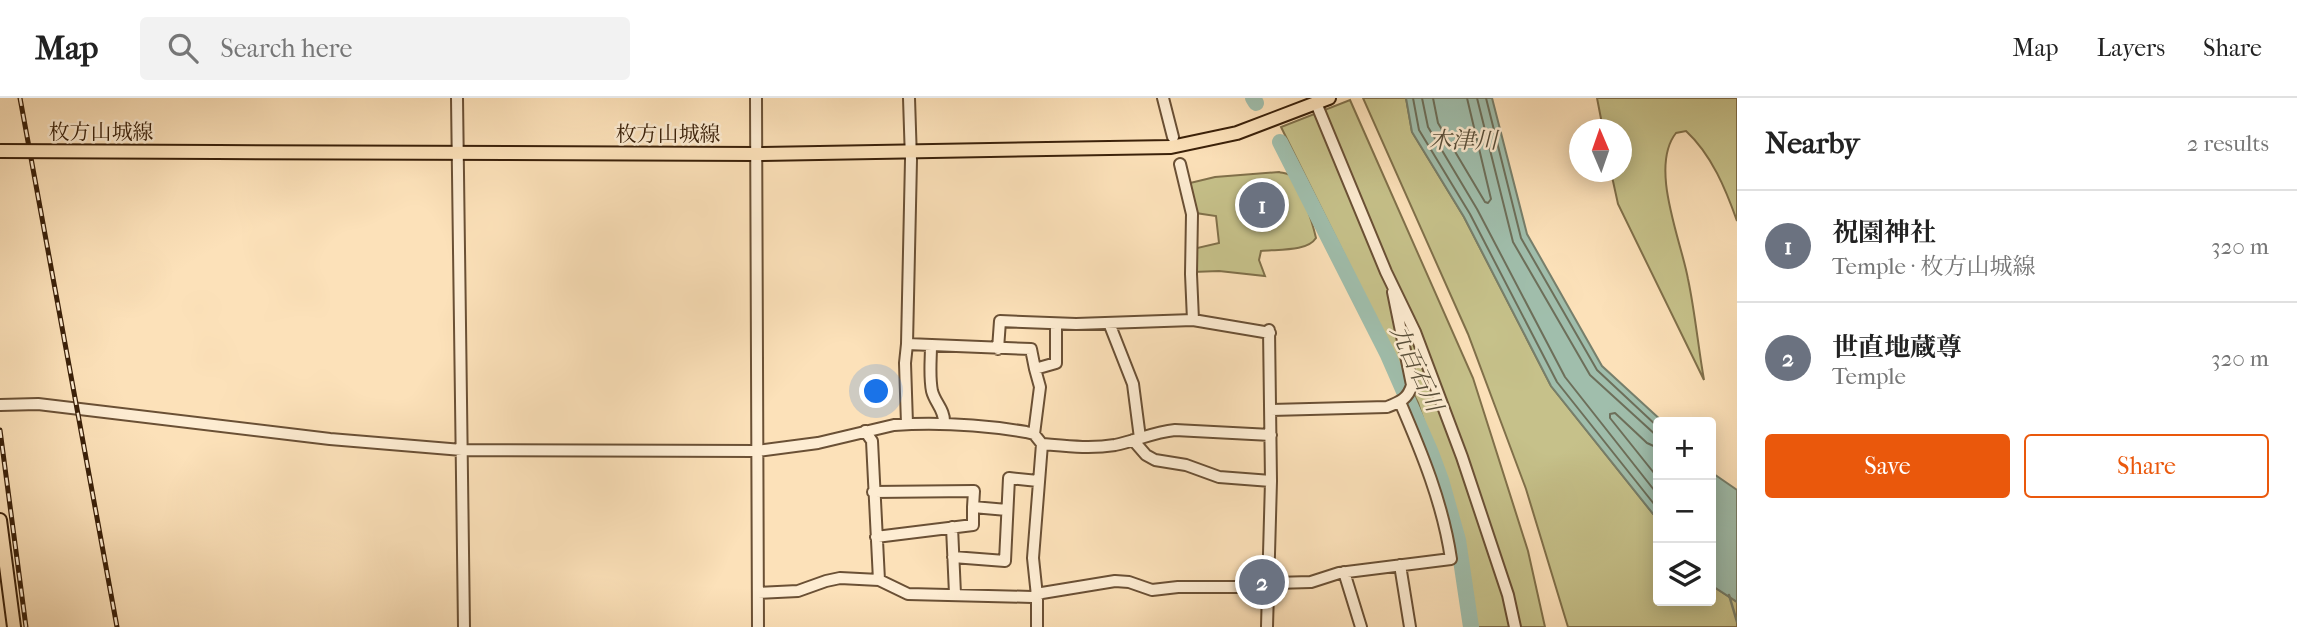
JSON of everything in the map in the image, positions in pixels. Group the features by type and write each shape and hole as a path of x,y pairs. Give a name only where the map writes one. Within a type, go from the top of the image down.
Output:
{"main road":[{"name":"枚方山城線","path":"0,151 757,154 1171,147 1237,133 1322,101"},
{"path":"0,520 6,605 14,627"}],"street":[{"path":"457,98 464,627"},
{"path":"756,98 758,627"},
{"path":"906,424 905,363 911,152 909,98"},
{"path":"1163,98 1173,136"},
{"path":"1322,101 1462,457 1508,595 1515,627"},
{"path":"1180,164 1192,214 1193,320"},
{"path":"1271,410 1387,407 1409,395 1412,385 1393,286"},
{"path":"998,349 1000,321 1056,324 1193,320 1270,331 1271,481 1267,627"},
{"path":"1109,323 1133,384 1137,439 1146,455 1155,460 1186,465 1219,477 1271,481"},
{"path":"1035,369 1056,363 1056,324"},
{"path":"907,344 1031,349 1040,387 1034,434"},
{"path":"931,345 930,381 933,395 944,415 944,423"},
{"path":"758,593 798,591 840,578 879,580 908,594 1006,597 1037,596 1115,581 1129,582 1152,590 1269,585 1311,582 1344,572 1451,559 1441,510 1429,471 1400,402"},
{"path":"0,405 38,404 330,439 462,450 757,451 818,443 906,424 944,423 1034,434 1042,444 1034,558 1037,627"},
{"path":"1042,444 1090,448 1159,432 1193,429 1271,435"},
{"path":"865,431 872,441 879,580"},
{"path":"953,557 1005,561 1009,478 1038,481"},
{"path":"873,492 974,491 974,525 876,537"},
{"path":"974,507 1007,510"},
{"path":"952,527 955,594"},
{"path":"1400,565 1410,627"},
{"path":"1344,572 1361,627"}],"shaded area":[{"path":"1363,98 1406,98 1412,132 1464,217 1551,386 1653,514 1653,606 1716,606 1716,588 1737,602 1737,627 1568,627 1526,489 1468,334"},
{"path":"1597,98 1737,98 1737,221 1723,185 1695,140 1686,131 1676,133 1668,147 1666,184 1669,204 1693,304 1704,380 1618,204 1613,182 1632,182 1632,119 1601,119"},
{"path":"1350,100 1473,378 1528,551 1545,627 1475,627 1465,559 1454,513 1418,403 1281,127"},
{"path":"1279,172 1290,175 1298,186 1316,238 1299,248 1261,251 1259,260 1265,276 1219,271 1193,272 1197,248 1219,243 1216,216 1196,213 1190,183 1215,177"}],"water":[{"name":"木津川","path":"1406,98 1492,98 1527,234 1602,366 1658,417 1653,417 1653,514 1551,386 1464,217 1412,132"},
{"path":"1716,475 1737,490 1737,602 1716,588"}],"waterway":[{"name":"九百石川","path":"1253,98 1256,103"},
{"name":"九百石川","path":"1280,142 1388,355 1431,453 1458,540 1471,627"},
{"path":"1729,595 1737,622"}],"railway":[{"path":"20,98 117,627"},
{"path":"0,430 26,627"}],"place":[{"name":"祝園神社","path":"1262,205"},
{"name":"世直地蔵尊","path":"1262,582"}]}
